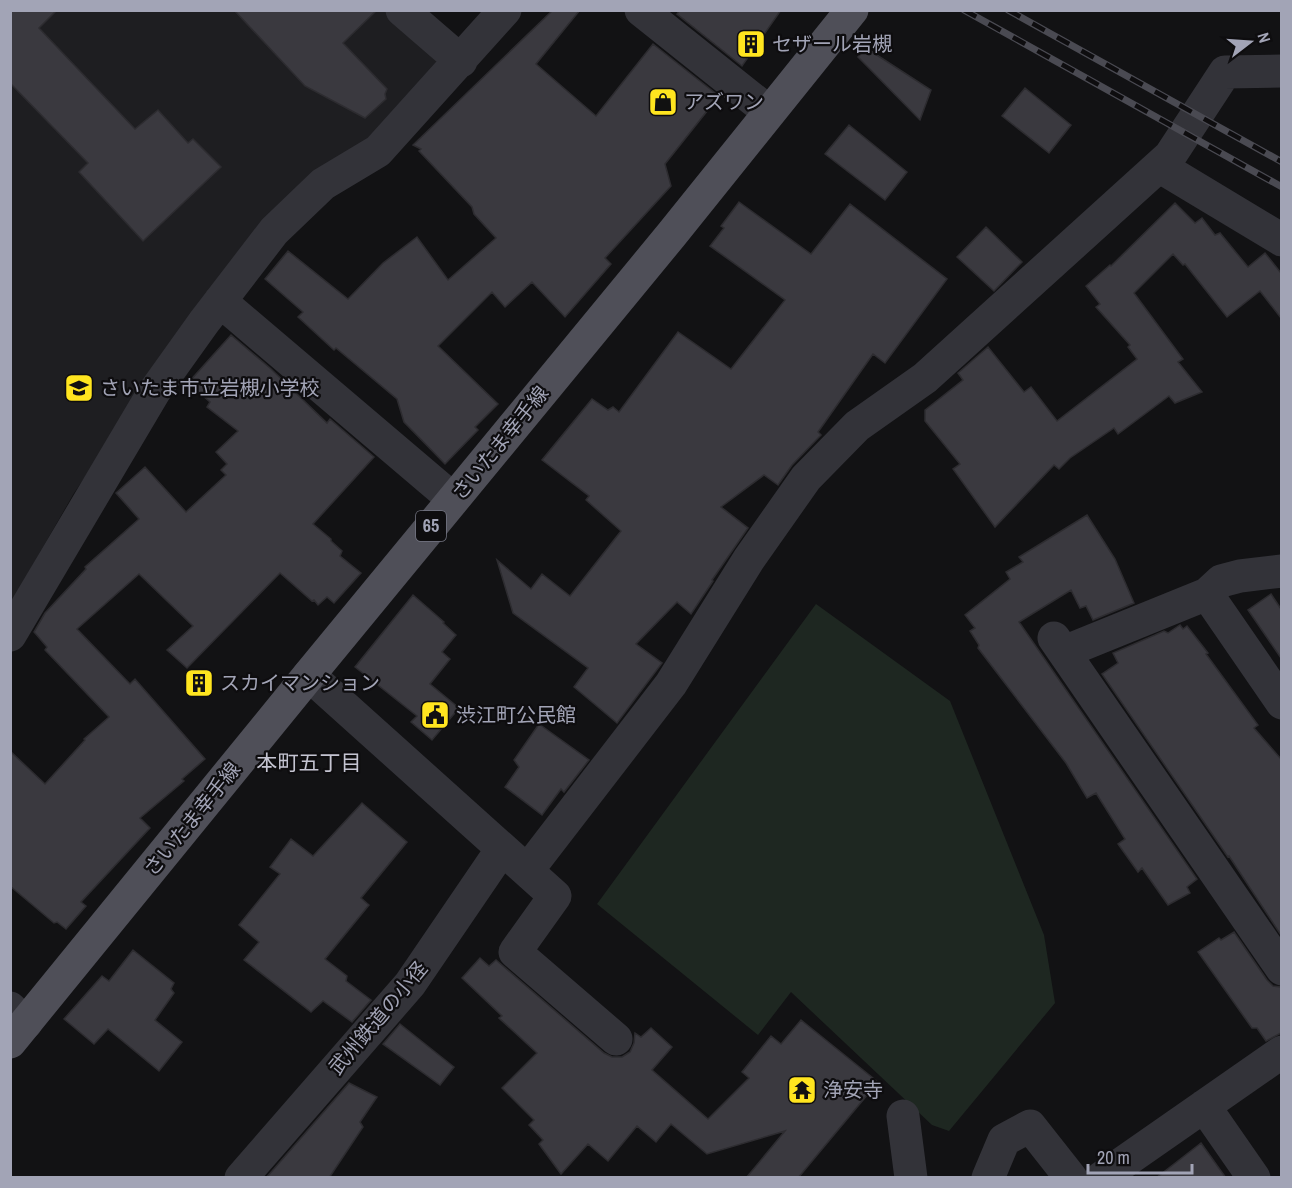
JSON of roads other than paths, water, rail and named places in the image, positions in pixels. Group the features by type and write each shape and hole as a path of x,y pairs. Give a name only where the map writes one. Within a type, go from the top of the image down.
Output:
{"main road":[{"name":"さいたま幸手線","path":"16,1024 309,675 852,10"}],"street":[{"path":"402,10 461,61"},
{"path":"10,635 154,392 274,231 323,184 378,151 505,10"},
{"path":"641,10 769,112"},
{"path":"527,871 671,684 749,559 806,478 857,426 925,378 1170,156 1225,72 1281,70"},
{"path":"1159,166 1281,240"},
{"path":"220,301 453,500"},
{"path":"1281,571 1221,580 1207,594 1059,645 1281,969"},
{"path":"1207,594 1281,702"},
{"path":"309,675 555,896 515,952 616,1039"},
{"name":"武州鉄道の小径","path":"241,1178 410,984 502,849"},
{"path":"1101,1178 1281,1052"},
{"path":"1204,1106 1254,1178"},
{"path":"903,1116 910,1178"},
{"path":"988,1178 1004,1140 1030,1126 1071,1178"}],"railway":[{"path":"964,10 1282,187"},
{"path":"1008,10 1282,162"}],"place":[{"name":"セザール岩槻","path":"751,44"},
{"name":"アズワン","path":"663,102"},
{"name":"さいたま市立岩槻小学校","path":"79,388"},
{"name":"スカイマンション","path":"199,683"},
{"name":"渋江町公民館","path":"435,715"},
{"name":"浄安寺","path":"802,1090"}],"district":[{"name":"本町五丁目","path":"309,763"}]}
